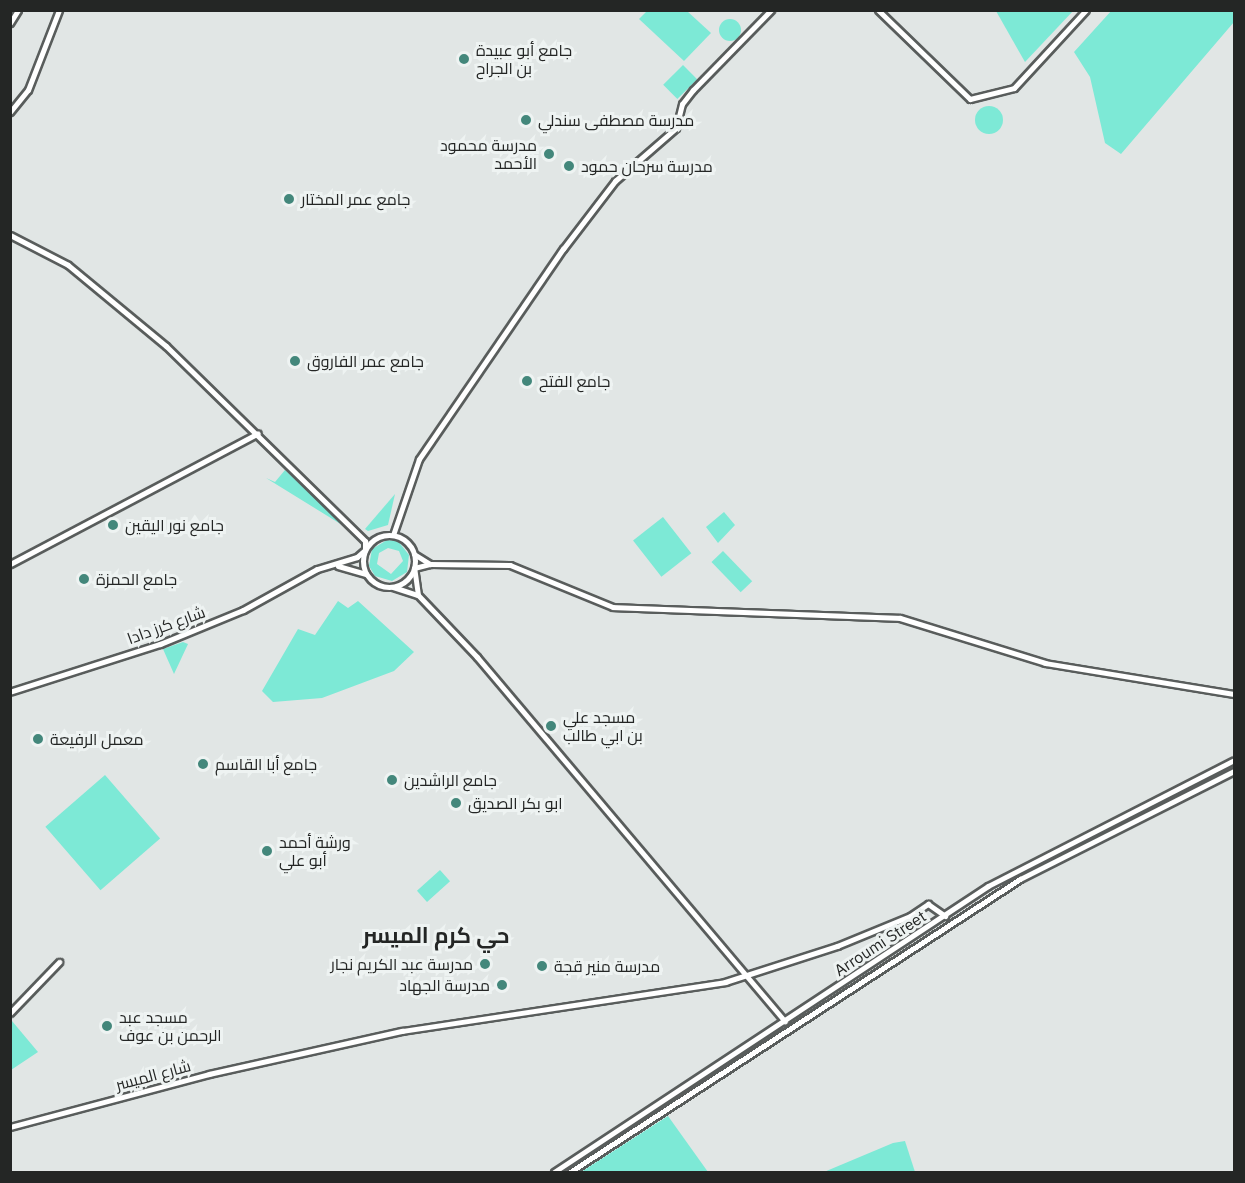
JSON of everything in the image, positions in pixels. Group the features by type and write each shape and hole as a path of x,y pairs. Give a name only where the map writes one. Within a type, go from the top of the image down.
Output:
{"main road":[{"path":"10,23 18,10"},
{"path":"10,112 28,90 59,10"},
{"path":"393,535 412,471 563,249 615,181 676,128 682,104 693,90 771,10"},
{"path":"878,10 970,99 1014,88 1086,10"},
{"path":"10,235 94,285 258,433 361,534 365,550 366,574"},
{"path":"10,564 258,433"},
{"path":"361,534 378,537 393,535 406,541 414,554 430,564"},
{"path":"365,550 378,537"},
{"name":"شارع كرز دادا","path":"10,692 160,644 243,610 324,567 348,562 365,550"},
{"path":"414,554 418,595"},
{"path":"393,587 406,580 414,568 430,564 510,565 622,608 900,618 1045,663 1234,694"},
{"path":"324,567 343,566 366,574 381,586 393,587 418,595 749,975 785,1021"},
{"name":"Arroumi Street","path":"554,1173 945,916 1072,840 1234,760"},
{"name":"Arroumi Street","path":"570,1173 1020,879 1077,848 1234,771"},
{"path":"1072,840 1077,848"},
{"name":"شارع الميسر","path":"10,1127 209,1074 304,1055 402,1031 749,975 837,946 910,916 928,903 945,916"},
{"path":"10,1013 59,962"}],"green space":[{"path":"648,10 687,11 711,33 684,61 639,19"},
{"path":"1112,10 1234,11 1234,22 1121,154 1105,143 1090,77 1074,52"},
{"path":"996,11 1073,11 1025,62"},
{"path":"730,19 738,22 741,30 738,38 730,41 722,38 719,30 722,22"},
{"path":"683,65 697,79 677,99 663,85"},
{"path":"989,106 999,110 1003,120 999,130 989,134 979,130 975,120 979,110"},
{"path":"285,470 347,528 266,478 275,482"},
{"path":"395,494 388,525 368,531 365,529"},
{"path":"724,512 735,525 718,543 706,527"},
{"path":"663,517 691,553 661,577 633,540"},
{"path":"387,540 398,541 409,555 407,572 392,581 375,576 369,566 372,549","holes":["388,548 399,551 403,561 391,574 377,564 379,553"]},
{"path":"723,551 752,581 741,592 711,562"},
{"path":"338,601 348,608 358,601 414,652 394,671 322,698 273,702 262,691 298,629 315,635"},
{"path":"183,642 188,644 174,674 163,649"},
{"path":"105,775 160,838 100,890 45,827"},
{"path":"440,870 450,881 427,902 417,891"},
{"path":"12,1021 38,1052 11,1070 10,1023"},
{"path":"668,1116 708,1172 581,1172"},
{"path":"905,1141 915,1172 824,1172 893,1143"}],"place":[{"name":"جامع أبو عبيدة بن الجراح","path":"464,59"},
{"name":"مدرسة مصطفى سندلي","path":"526,120"},
{"name":"مدرسة محمود الأحمد","path":"549,154"},
{"name":"مدرسة سرحان حمود","path":"569,166"},
{"name":"جامع عمر المختار","path":"289,199"},
{"name":"جامع عمر الفاروق","path":"295,361"},
{"name":"جامع الفتح","path":"527,381"},
{"name":"جامع نور اليقين","path":"113,525"},
{"name":"جامع الحمزة","path":"84,579"},
{"name":"مسجد علي بن ابي طالب","path":"551,726"},
{"name":"معمل الرفيعة","path":"38,739"},
{"name":"جامع أبا القاسم","path":"203,764"},
{"name":"جامع الراشدين","path":"392,780"},
{"name":"ابو بكر الصديق","path":"456,803"},
{"name":"ورشة أحمد أبو علي","path":"267,851"},
{"name":"مدرسة عبد الكريم نجار","path":"485,964"},
{"name":"مدرسة منير قجة","path":"542,966"},
{"name":"مدرسة الجهاد","path":"502,985"},
{"name":"مسجد عبد الرحمن بن عوف","path":"107,1026"}],"district":[{"name":"حي كرم الميسر","path":"436,935"}]}
